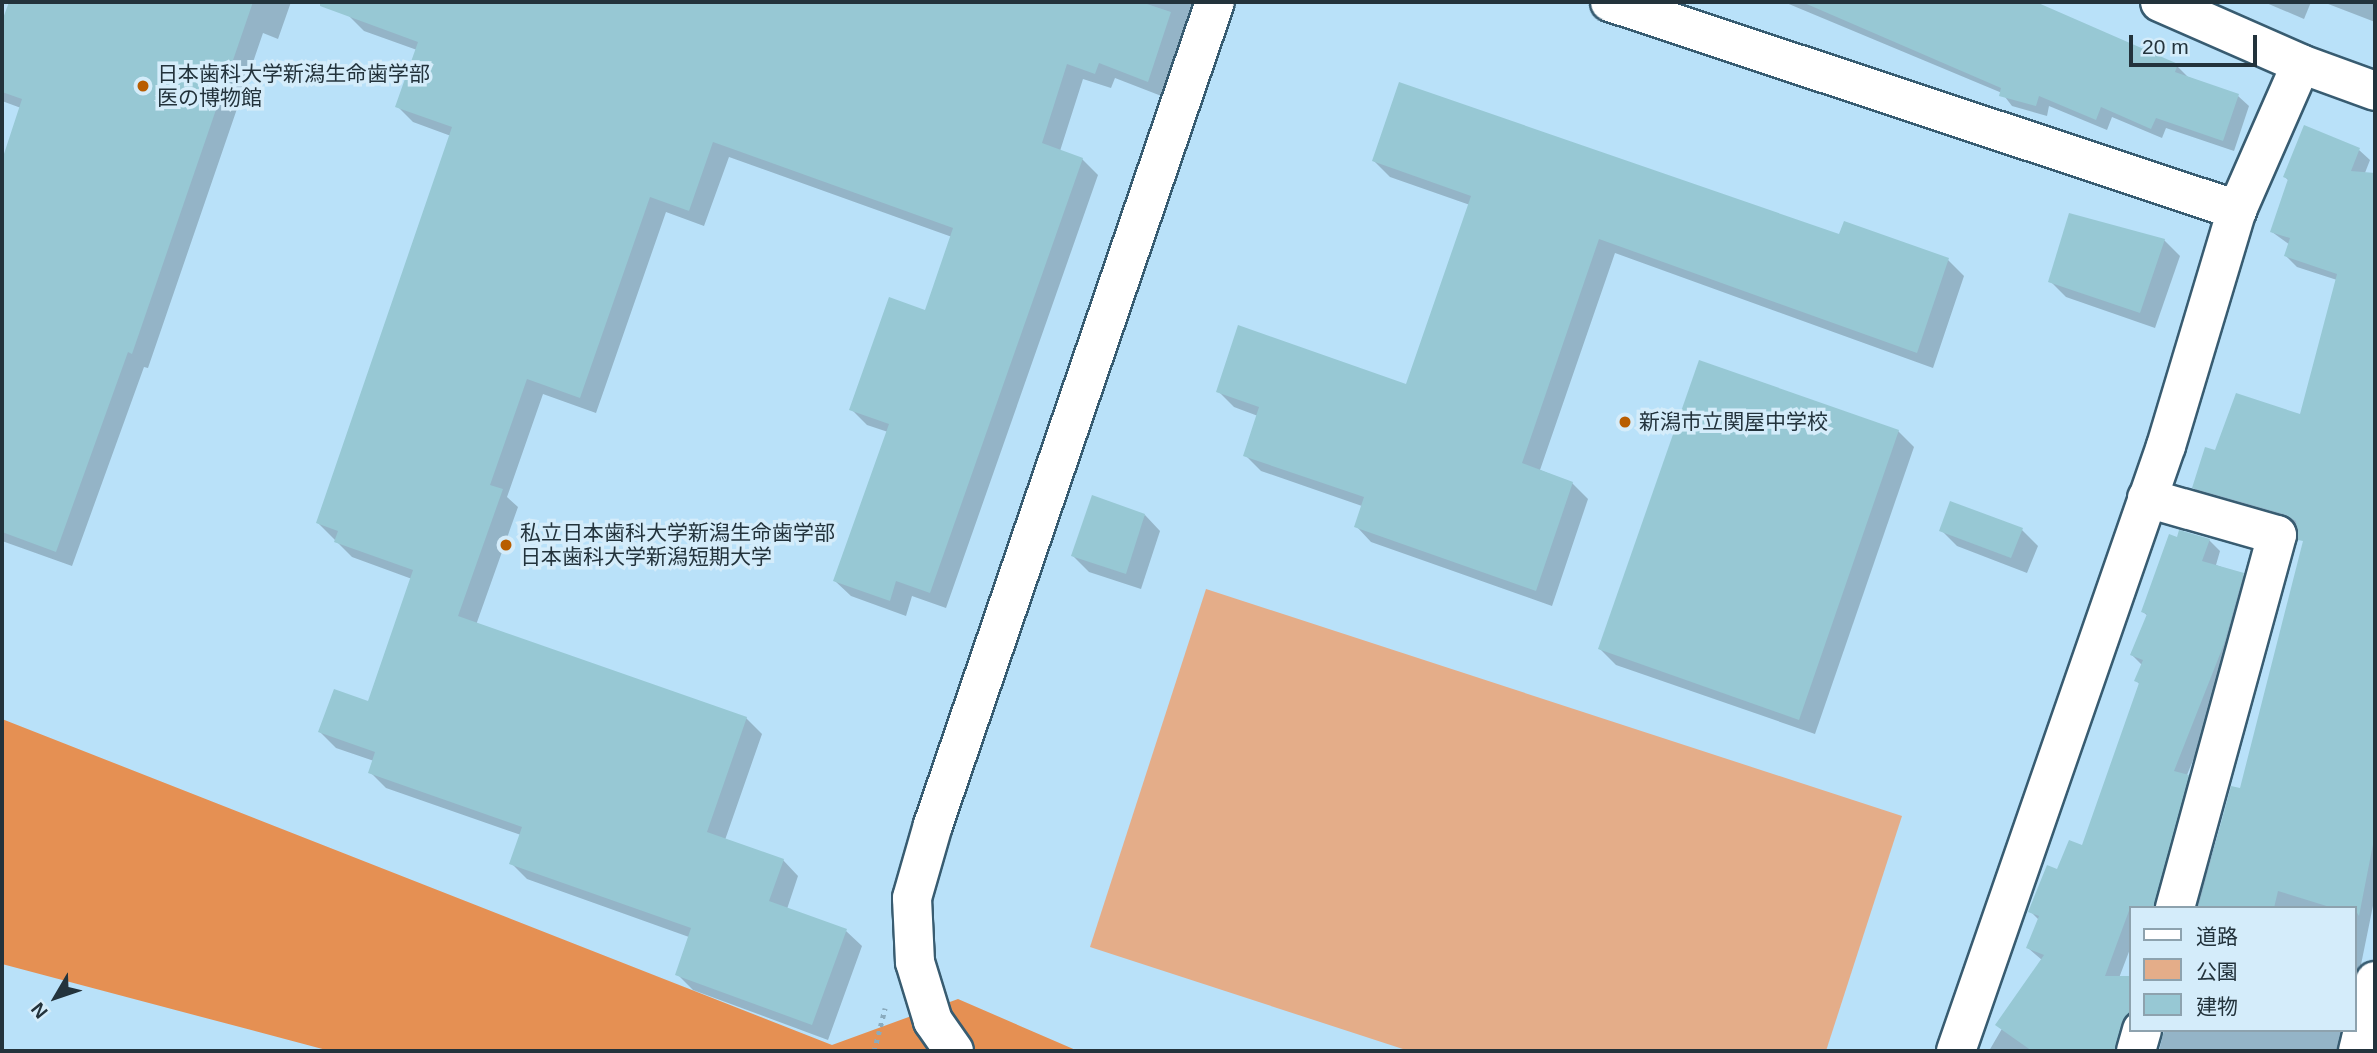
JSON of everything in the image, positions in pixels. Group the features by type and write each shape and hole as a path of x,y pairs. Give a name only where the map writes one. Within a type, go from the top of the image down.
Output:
{"main road":[{"path":"954,1051 933,1021 915,962 912,898 933,825 1215,2"},
{"path":"1610,2 2237,210"},
{"path":"2160,2 2301,64 2375,91"},
{"path":"1956,1051 2147,498 2237,210 2301,64"},
{"path":"2147,498 2277,535 2176,906"},
{"path":"2358,1051 2375,981"},
{"path":"2136,1051 2141,1032"}],"green space":[{"path":"1206,589 1902,816 1826,1051 1409,1051 1090,947"}],"shaded area":[{"path":"2,719 832,1045 958,999 1078,1051 330,1051 2,964"}],"building":[{"path":"9,2 253,2 132,354 128,352 56,552 2,532 2,160 22,99 2,92 2,21"},
{"path":"320,2 1141,2 1171,12 1148,82 1099,63 1095,74 1067,64 1042,143 1083,158 930,593 896,581 890,601 833,581 889,424 849,410 889,297 925,310 953,228 713,142 689,211 650,197 580,398 527,379 490,485 503,489 458,616 747,717 707,832 784,859 769,901 847,929 812,1025 675,975 691,928 509,864 522,827 368,773 375,752 318,732 334,689 368,701 413,570 334,542 338,531 316,523 452,127 395,107 418,42 320,6"},
{"path":"1802,2 2036,2 2178,64 2175,72 2239,94 2223,141 2156,118 2151,129 2101,107 2096,120 2039,96 2036,106 1999,96 2001,88"},
{"path":"1399,82 1839,234 1844,221 1949,258 1917,353 1599,239 1522,463 1573,482 1536,591 1354,527 1364,497 1243,456 1259,407 1216,392 1238,325 1406,384 1471,196 1372,161"},
{"path":"2304,125 2360,148 2351,171 2375,173 2375,834 2359,916 2356,906 2327,906 2278,891 2274,906 2199,906 2231,786 2240,788 2303,541 2298,540 2296,521 2284,514 2192,488 2205,447 2215,450 2236,393 2300,414 2337,274 2284,256 2290,238 2270,232 2288,179 2283,177"},
{"path":"2069,213 2165,239 2140,313 2048,282"},
{"path":"1699,360 1899,430 1799,720 1598,649"},
{"path":"1092,495 1145,514 1126,574 1071,556"},
{"path":"1950,501 2023,528 2011,558 1939,531"},
{"path":"2179,530 2210,539 2202,561 2244,573 2224,644 2174,771 2189,775 2155,906 2128,906 2128,913 2105,976 2128,976 2128,1015 2121,1024 2115,1051 2032,1051 1995,1025 2044,955 2026,948 2039,916 2028,912 2047,865 2057,869 2069,840 2082,845 2139,683 2134,681 2143,660 2130,655 2147,614 2141,612 2169,534 2177,537"}],"place":[{"name":"日本歯科大学新潟生命歯学部 医の博物館","path":"143,86"},
{"name":"新潟市立関屋中学校","path":"1625,422"},
{"name":"私立日本歯科大学新潟生命歯学部 日本歯科大学新潟短期大学","path":"506,545"}]}
